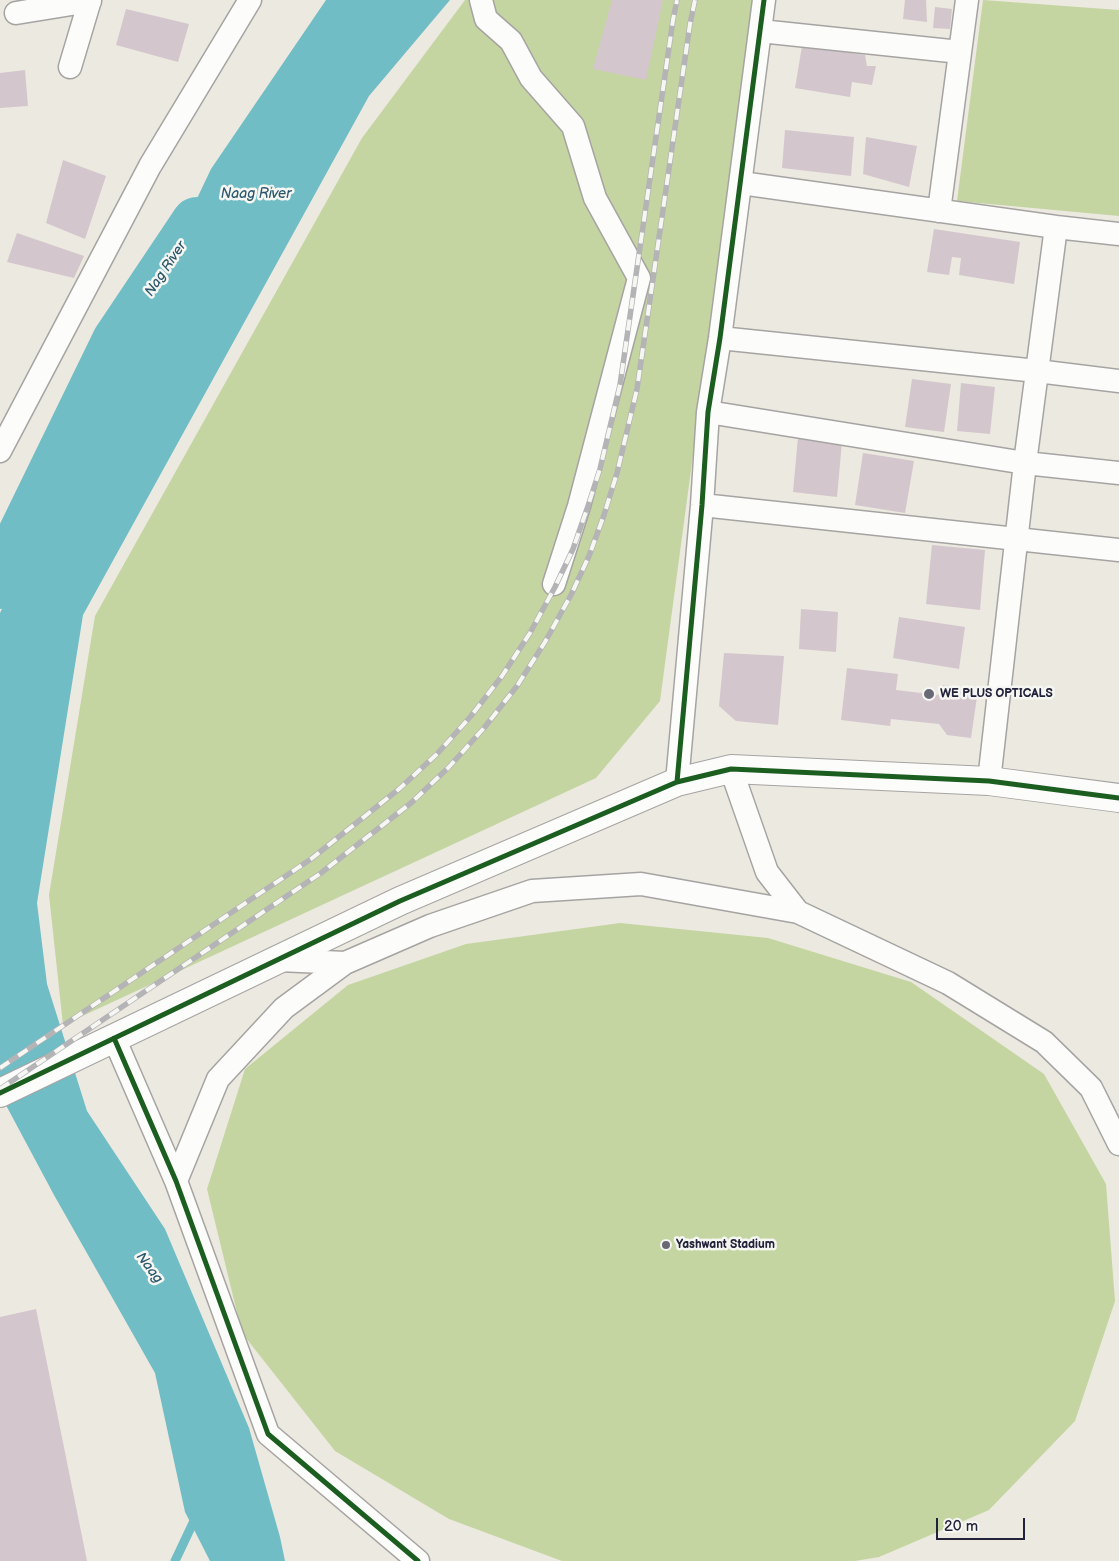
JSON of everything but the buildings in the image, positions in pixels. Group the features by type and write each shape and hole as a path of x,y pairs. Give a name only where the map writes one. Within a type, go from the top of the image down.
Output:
{"street":[{"path":"16,14 90,0 70,67"},
{"path":"0,450 150,166 250,0"},
{"path":"481,0 486,19 511,42 531,78 573,126 595,198 639,278 579,506 554,584"},
{"path":"677,782 702,505 708,412 720,338 764,0"},
{"path":"939,211 967,0"},
{"path":"760,31 960,52"},
{"path":"741,183 1119,234"},
{"path":"989,781 1025,463 1056,227"},
{"path":"720,338 1119,381"},
{"path":"708,412 1025,463 1119,473"},
{"path":"702,505 1119,550"},
{"path":"731,770 767,872 798,912"},
{"path":"0,1092 400,902 677,782 731,770 989,781 1119,798"},
{"path":"176,1181 218,1079 284,1008 345,963 430,926 532,891 641,884 798,912 948,983 1044,1042 1091,1088 1119,1144"},
{"path":"279,960 345,963"},
{"path":"104,1043 176,1181 268,1434 418,1561"}],"green space":[{"path":"465,0 754,0 660,701 596,778 63,1025 49,895 95,616 362,138"},
{"path":"983,0 1119,10 1119,216 957,201"},
{"name":"Yashwant Stadium","path":"620,923 768,938 911,982 1044,1074 1106,1184 1115,1301 1075,1421 989,1510 879,1557 855,1561 562,1561 449,1519 335,1451 242,1333 207,1189 245,1069 348,985 466,944"}],"water":[{"name":"Naag River","path":"326,0 450,0 369,96 83,615 37,903 47,984 87,1111 165,1229 249,1428 285,1561 210,1561 185,1512 155,1373 54,1195 0,1094 0,613 211,169"}],"waterway":[{"name":"Nag River","path":"0,583 118,341 197,223"},
{"path":"175,1561 193,1523"}],"railway":[{"path":"0,1068 311,859 399,789 437,754 471,716 502,676 530,633 573,549 600,469 620,385 677,0"},
{"path":"0,1089 321,873 411,803 449,767 484,728 517,686 545,642 571,595 589,556 617,473 637,389 695,0"}],"cycle path":[{"path":"677,782 702,505 708,412 720,338 764,0"},
{"path":"0,1093 400,901 677,782 731,769 989,781 1119,798"},
{"path":"114,1038 176,1181 268,1434 418,1561"}],"place":[{"name":"WE PLUS OPTICALS","path":"929,694"},
{"name":"Yashwant Stadium","path":"666,1245"}],"water label":[{"name":"Naag","path":"149,1268"}]}
